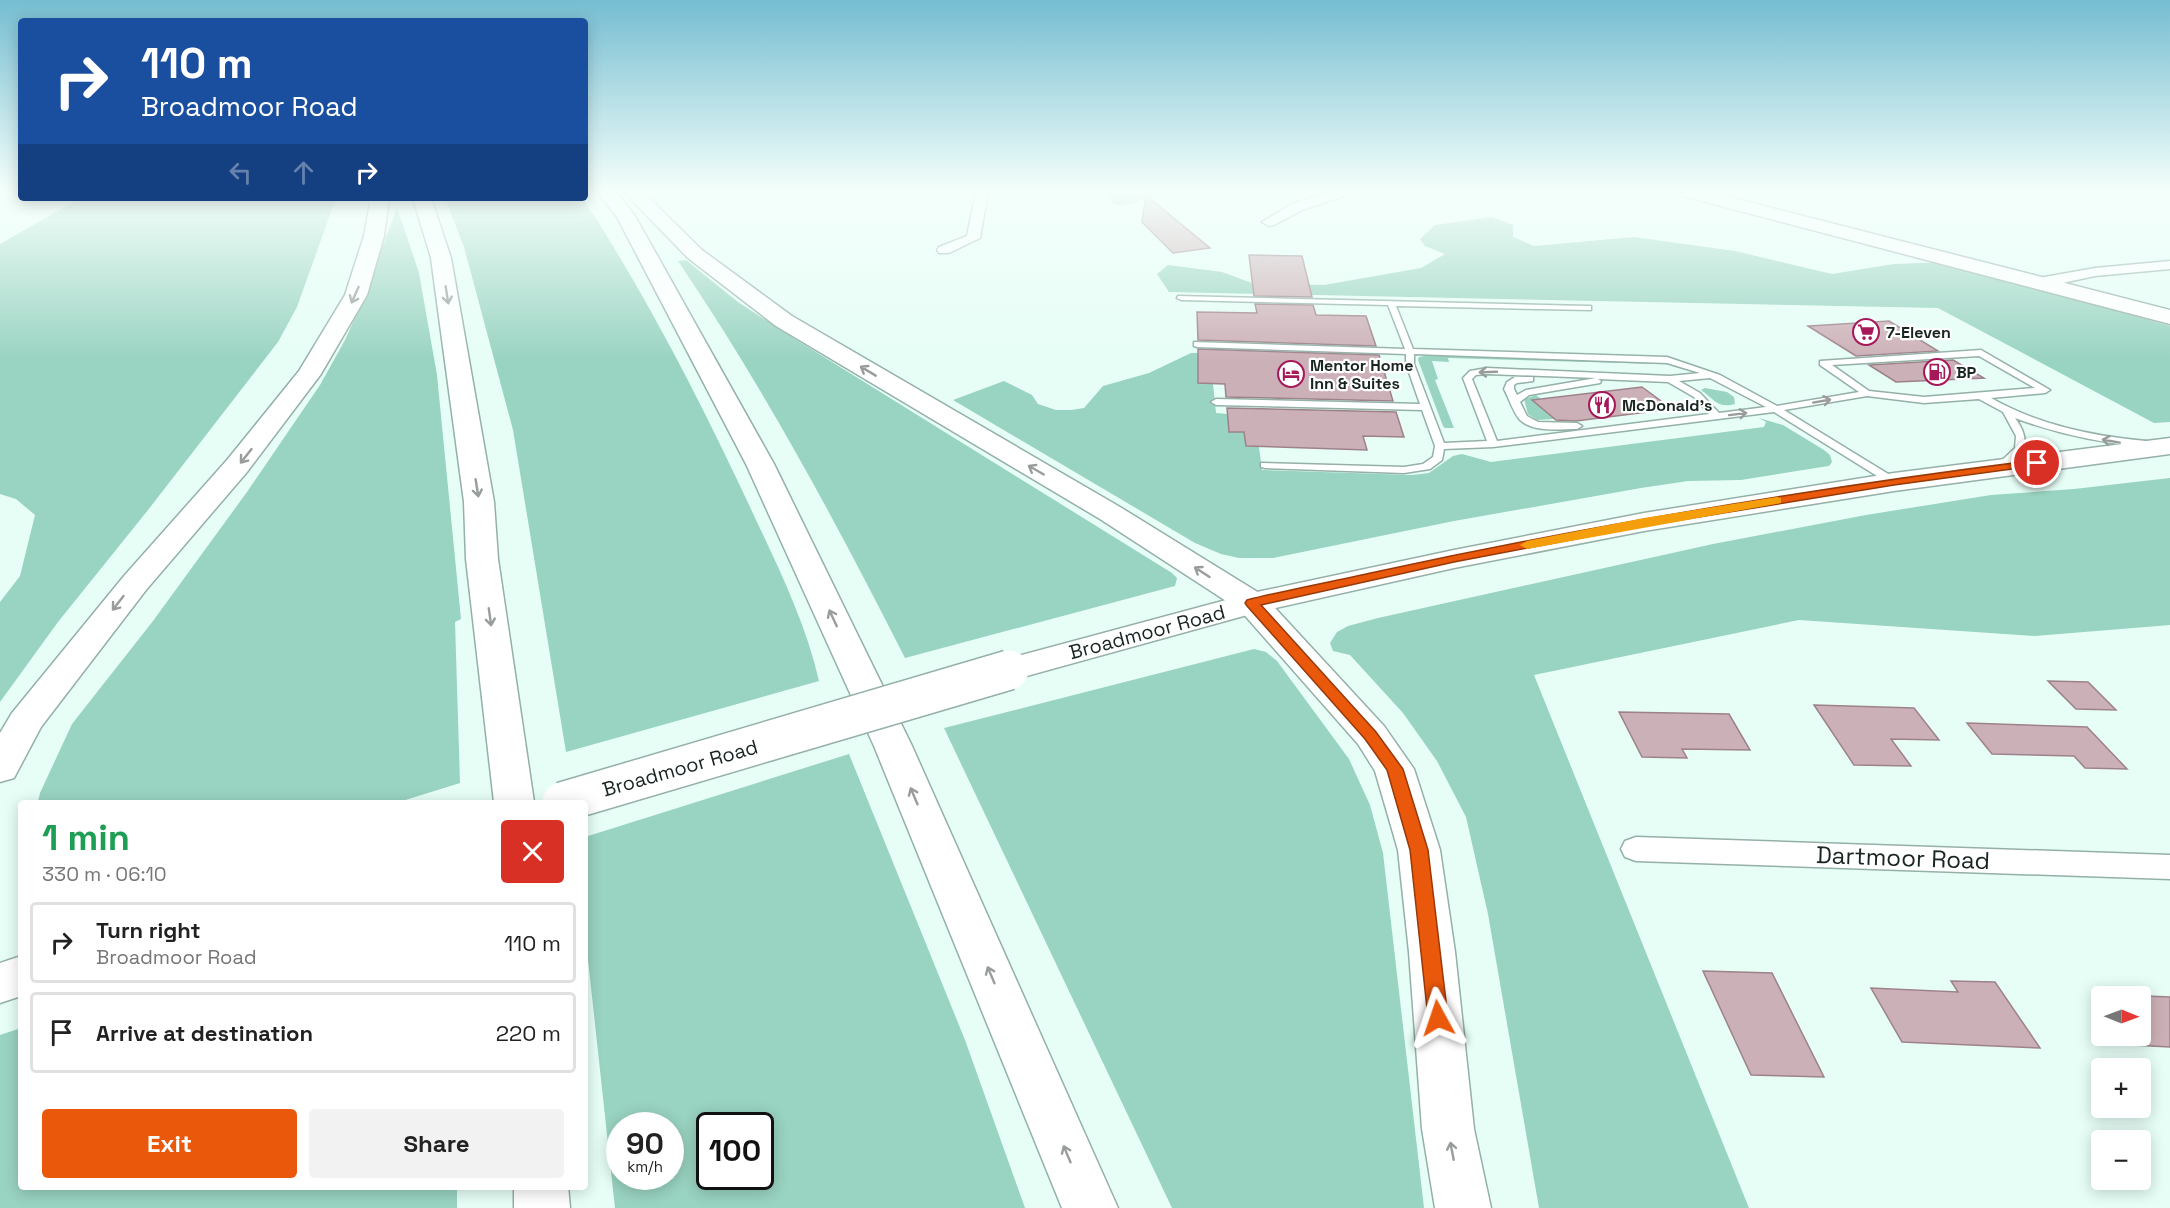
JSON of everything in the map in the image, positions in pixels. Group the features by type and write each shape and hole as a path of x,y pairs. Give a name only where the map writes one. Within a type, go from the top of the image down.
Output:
{"main road":[{"path":"0,768 25,722 135,583 237,466 309,374 356,295 370,248"},
{"path":"438,248 479,502 482,559 514,800"},
{"path":"643,248 760,464 892,746 1090,1208"},
{"path":"689,248 741,291 784,321 1110,513 1252,603 1371,735 1394,769 1419,850 1432,951 1448,1129 1463,1208"},
{"path":"1906,248 2170,316"},
{"name":"Broadmoor Road","path":"569,800 1010,670 1252,603 1454,559 1633,524 1894,482 2170,446"},
{"path":"0,983 18,977"},
{"path":"541,1190 542,1208"}],"street":[{"path":"944,250 948,248"},
{"path":"2039,283 2095,272 2170,265"},
{"name":"Dartmoor Road","path":"1635,849 2170,867"}],"lane":[{"path":"1181,298 1588,308"},
{"path":"1265,465 1404,470 1426,467 1438,458 1440,446 1410,364 1410,351 1391,303"},
{"path":"1197,344 1642,357 1689,365 1714,375 1776,409 1894,482"},
{"path":"1591,382 1515,380 1510,384 1509,389 1523,418 1547,426 1716,417 1867,393 1924,400 2045,390 1981,353 1822,363 1867,393"},
{"path":"1493,444 1467,378 1473,373 1487,371 1670,379 1714,375"},
{"path":"1515,401 1526,393 1622,377"},
{"path":"1670,379 1697,395 1716,417"},
{"path":"1981,396 2007,412 2081,435 2121,442 2170,446"},
{"path":"1216,402 1426,407"},
{"path":"1998,468 2017,455 2022,441 2018,426 2007,412"},
{"path":"1440,446 1493,444 1669,421"}],"green space":[{"path":"0,248 318,248 297,307 278,342 58,622 0,702 0,602 20,576 35,515 16,499 0,494"},
{"path":"382,248 411,248 419,273 437,375 461,619 455,622 460,783 405,800 38,800 72,724 153,621 247,492 320,385 345,340 364,298"},
{"path":"464,248 614,248 672,350 750,507 789,592 806,636 819,681 566,752 513,430"},
{"path":"1431,248 1716,248 1832,274 1894,264 1945,262 2170,326 2170,422 2154,423 1938,308 1169,292 1157,274 1168,265 1222,272 1252,283 1324,285 1421,268 1445,254"},
{"path":"686,260 738,302 795,339 1172,573 1177,578 1175,586 905,658 798,456 740,357 678,261"},
{"path":"1191,353 1198,353 1198,383 1213,384 1216,413 1228,414 1229,432 1244,432 1246,446 1259,447 1262,470 1412,475 1429,473 1453,456 1462,454 1491,462 1764,427 1766,422 1759,418 1783,425 1824,450 1830,455 1832,462 1829,466 1741,480 1688,481 1641,488 1454,521 1273,558 1239,558 1221,554 1195,543 953,400 1004,381 1032,395 1038,404 1056,410 1084,408 1103,386 1149,373"},
{"path":"1429,355 1660,362 1660,364 1448,358 1449,362 1432,361 1438,379 1435,380 1454,428 1445,428 1418,360 1419,357"},
{"path":"1705,388 1727,392 1734,397 1735,404 1720,404 1701,390"},
{"path":"1536,395 1541,399 1533,401 1554,419 1537,420 1528,414 1524,399"},
{"path":"2170,478 2170,625 2035,636 1799,620 1534,675 1749,1208 1539,1208 1488,914 1466,817 1437,761 1403,713 1350,655 1333,651 1330,643 1337,632 1348,626 1378,618 1713,544 1866,515 1991,495 2074,489"},
{"path":"1254,649 1266,652 1277,661 1349,759 1370,805 1383,853 1424,1208 1172,1208 944,728"},
{"path":"849,754 965,1040 1025,1208 615,1208 613,1190 684,1190 684,1112 606,1112 606,1125 588,960 588,836"},
{"path":"18,1029 18,1190 457,1190 457,1208 0,1208 0,1035"}],"building":[{"path":"1168,248 1207,248 1173,253"},
{"path":"1249,255 1302,256 1312,297 1254,296"},
{"name":"Mentor Home Inn & Suites","path":"1255,304 1313,305 1316,315 1366,316 1376,346 1198,340 1197,312 1257,313"},
{"path":"1889,321 1938,351 1856,356 1808,326"},
{"path":"1198,349 1379,355 1393,401 1226,397 1225,384 1198,383"},
{"path":"1953,360 1984,378 1896,382 1869,365"},
{"name":"McDonald's","path":"1642,387 1672,409 1576,421 1556,420 1532,400"},
{"name":"Mentor Home Inn & Suites","path":"1227,408 1396,412 1404,437 1363,436 1367,450 1246,446 1244,432 1229,432"},
{"path":"2048,681 2088,682 2116,710 2076,709"},
{"path":"1814,705 1914,708 1939,740 1891,739 1911,766 1854,765"},
{"path":"1619,712 1729,714 1750,750 1682,749 1687,758 1642,757"},
{"path":"1967,723 2087,727 2127,769 2085,768 2074,756 1992,754"},
{"path":"1703,971 1772,973 1824,1077 1751,1075"},
{"path":"1951,981 1995,982 2040,1048 1902,1042 1871,988 1958,992"},
{"path":"2151,996 2170,997 2170,1047 2151,1046"}],"slow traffic":[{"path":"1527,545 1644,522 1777,501"}],"place":[{"name":"7-Eleven","path":"1866,332"},
{"name":"BP","path":"1937,372"},
{"name":"Mentor Home Inn & Suites","path":"1291,374"},
{"name":"McDonald's","path":"1602,405"}],"route":[{"path":"1438,1018 1419,850 1394,769 1371,735 1252,603 1454,559 1644,522 1894,482 2037,463"}]}
